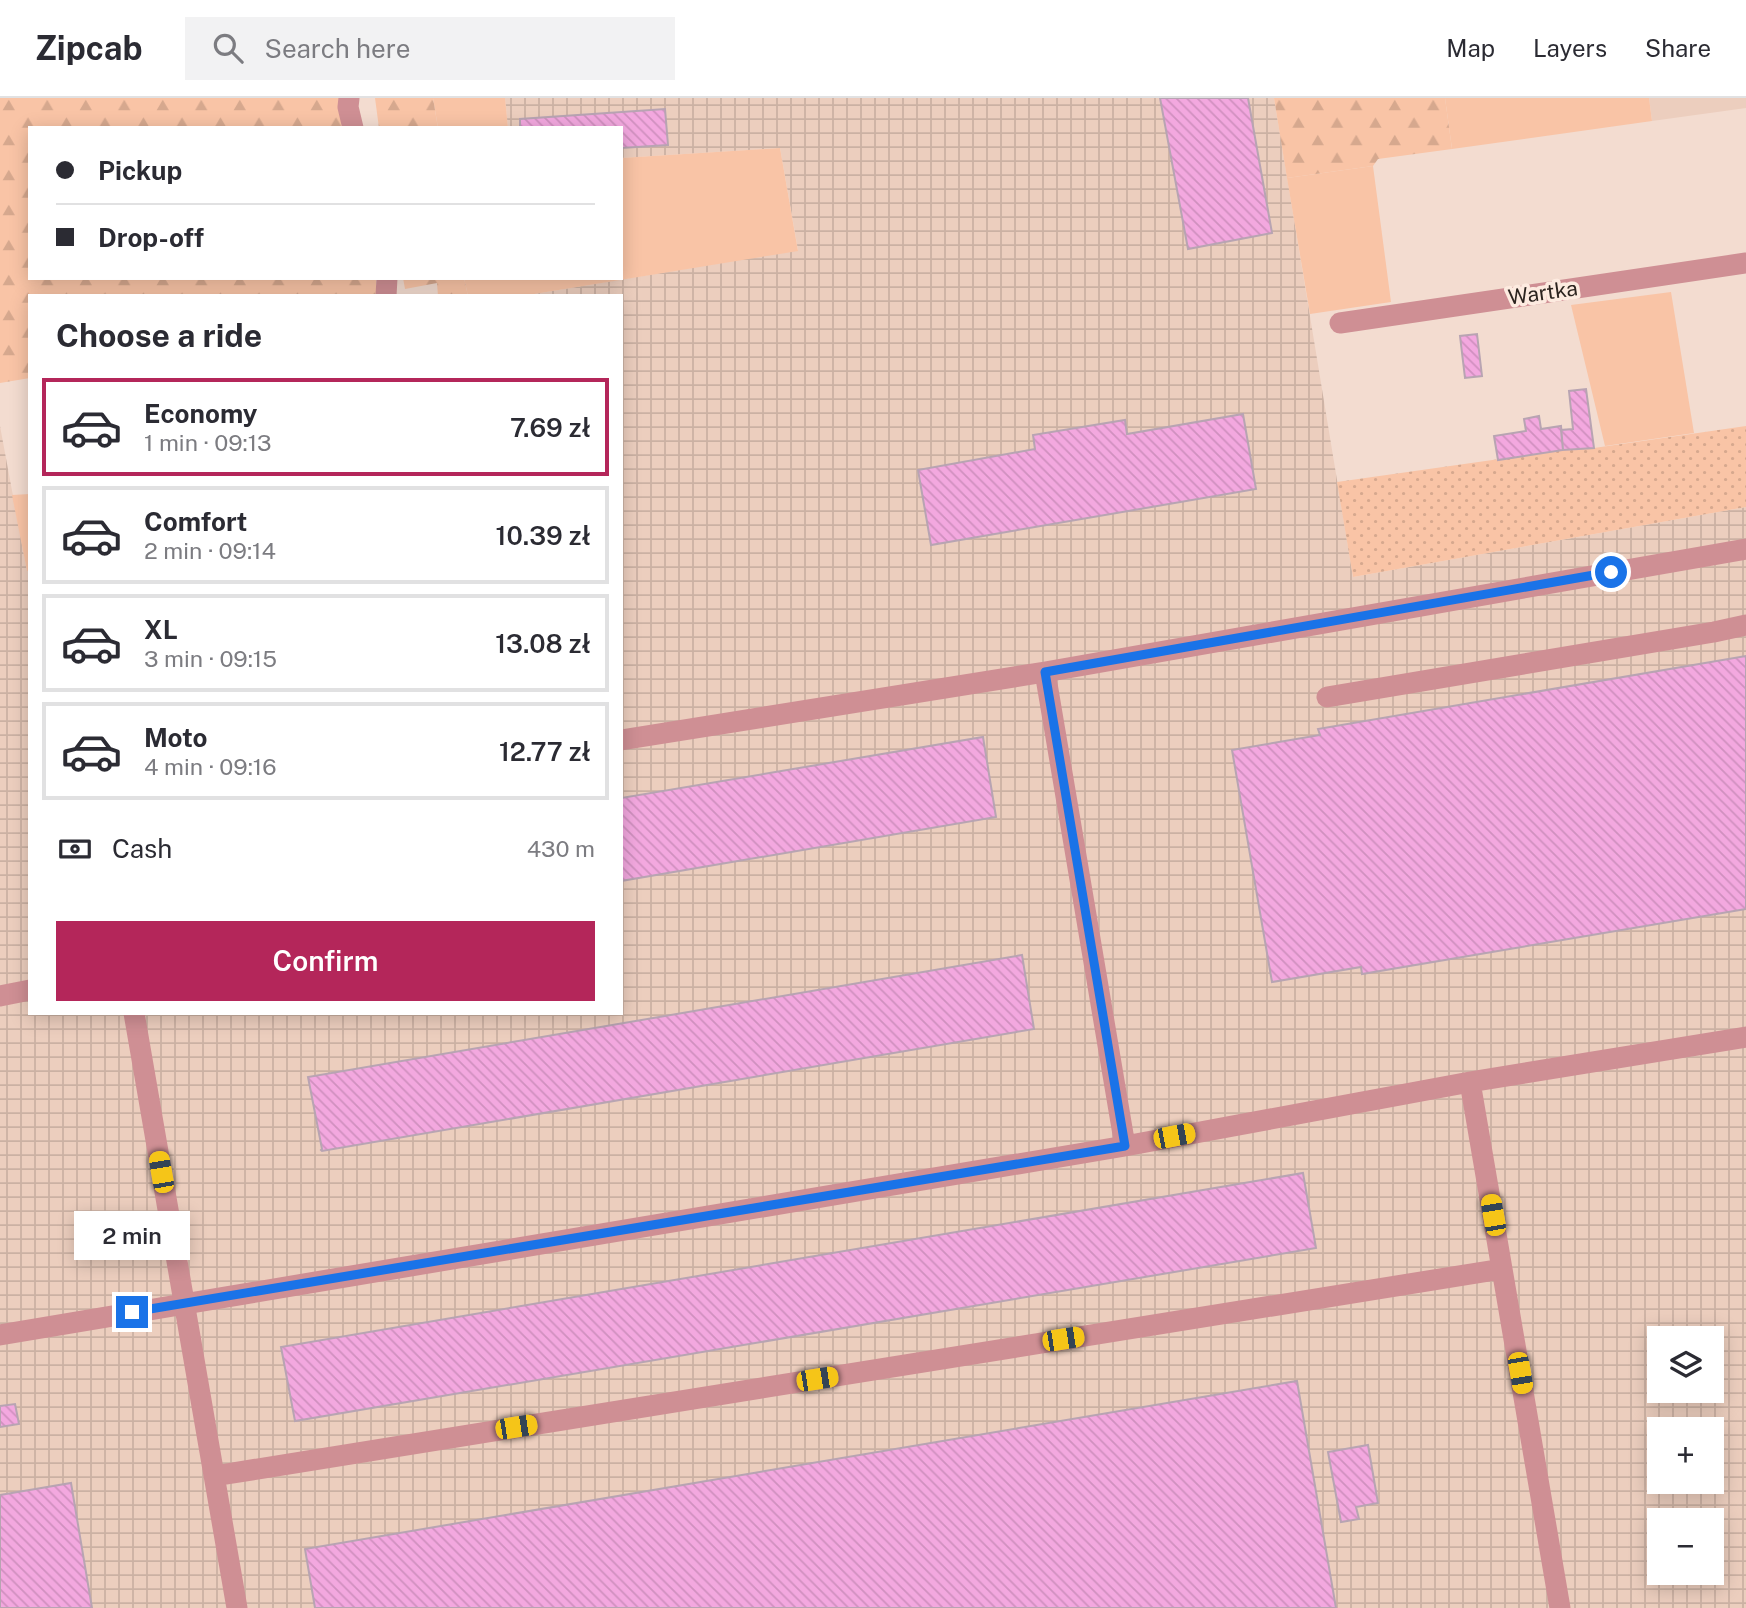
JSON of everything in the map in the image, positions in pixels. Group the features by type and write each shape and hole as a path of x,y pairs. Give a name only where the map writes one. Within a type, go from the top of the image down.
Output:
{"street":[{"path":"349,98 348,107 353,126"},
{"name":"Wartka","path":"1340,323 1746,263"},
{"path":"623,740 1045,672 1746,549"},
{"path":"1327,697 1746,625"},
{"path":"1045,672 1125,1146"},
{"path":"0,996 28,990"},
{"path":"134,1015 237,1608"},
{"path":"0,1335 1125,1146 1470,1082 1746,1037"},
{"path":"1470,1082 1560,1608"},
{"path":"214,1476 1502,1269"}],"shaded area":[{"path":"505,98 1274,98 1353,577 1746,507 1746,1608 0,1608 0,426 28,571 28,1015 623,1015 623,294 534,294 798,250 780,148 623,158 623,126 508,126"},
{"path":"1649,98 1746,98 1746,108 1652,121"}],"green space":[{"path":"0,98 340,98 342,126 28,126 28,280 376,280 376,294 28,294 28,378 0,383"},
{"path":"375,98 433,98 438,126 379,126"},
{"path":"433,98 505,98 508,126 438,126"},
{"path":"1274,98 1445,98 1452,149 1378,159 1373,166 1287,178"},
{"path":"1445,98 1649,98 1652,121 1452,149"},
{"path":"780,148 798,251 623,280 623,158"},
{"path":"1373,166 1391,302 1310,314 1287,178"},
{"path":"403,280 464,280 468,294 438,294 437,283 405,289"},
{"path":"464,280 620,280 534,294 468,294"},
{"path":"1671,292 1694,433 1605,446 1571,305"},
{"path":"1746,426 1746,507 1353,577 1337,482"},
{"path":"28,494 28,571 27,571 12,495"}],"building":[{"path":"1160,98 1248,98 1272,233 1188,249"},
{"path":"665,109 668,145 623,148 623,126 520,126 520,119"},
{"path":"1477,334 1482,376 1465,378 1460,336"},
{"path":"1586,389 1594,448 1563,450 1561,430 1573,429 1569,391"},
{"path":"1243,414 1256,489 931,545 918,470 1035,449 1033,435 1125,420 1127,434"},
{"path":"1539,416 1541,429 1561,426 1563,450 1498,460 1494,436 1526,431 1524,419"},
{"path":"1746,656 1746,909 1362,974 1361,967 1272,982 1232,750 1320,735 1318,729"},
{"path":"983,737 996,817 623,881 623,798"},
{"path":"1022,955 1034,1029 321,1150 308,1077"},
{"path":"1303,1173 1316,1248 295,1421 281,1347"},
{"path":"1297,1381 1336,1608 315,1608 305,1549"},
{"path":"15,1404 19,1424 0,1427 0,1406"},
{"path":"1368,1445 1378,1503 1356,1507 1359,1519 1341,1522 1328,1452"},
{"path":"71,1483 92,1608 0,1608 0,1495"}],"route":[{"path":"132,1312 1125,1146 1045,672 1611,572"}]}
